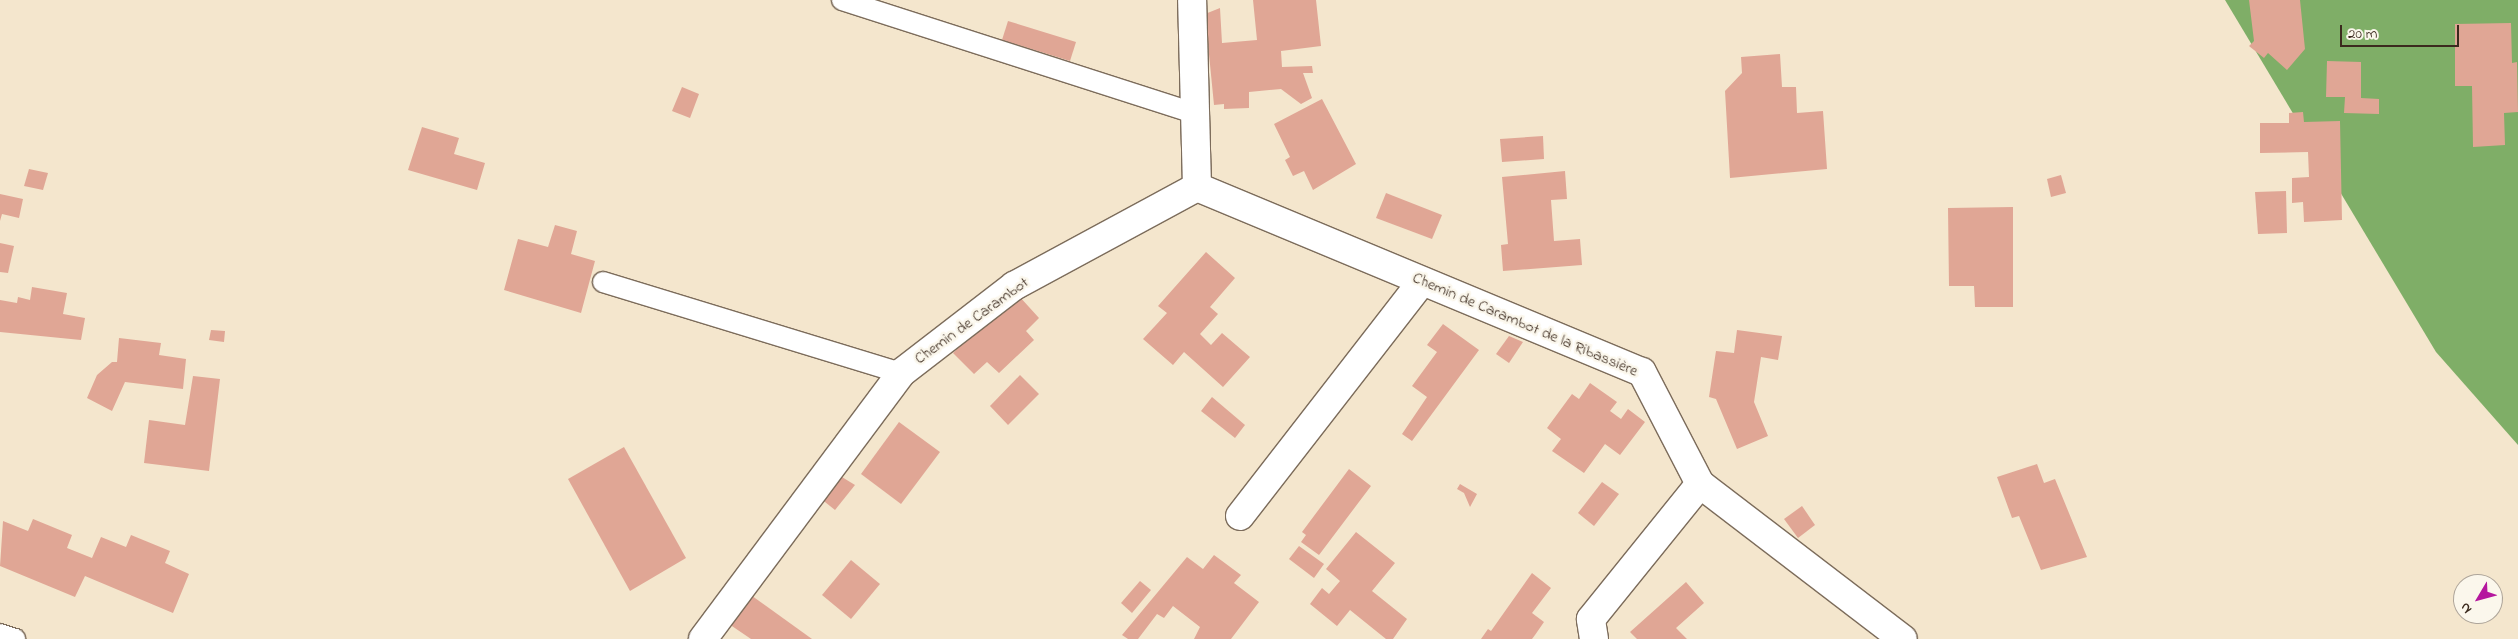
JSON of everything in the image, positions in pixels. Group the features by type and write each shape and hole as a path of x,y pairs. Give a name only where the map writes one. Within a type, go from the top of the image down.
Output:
{"street":[{"path":"1192,0 1196,187"},
{"name":"Chemin de Carambot de la Ribassière","path":"1196,187 1642,372 1700,484 1902,639"},
{"name":"Chemin de Carambot","path":"703,639 902,372 1014,286 1196,187"},
{"path":"1240,516 1422,281"},
{"path":"1594,639 1591,619 1700,484"}],"lane":[{"path":"842,0 1194,113"},
{"path":"603,282 902,372"},
{"path":"0,634 14,639"}],"green space":[{"path":"2225,0 2518,0 2518,445 2436,352"}],"building":[{"path":"1253,0 1316,0 1321,46 1281,51 1282,67 1312,66 1313,73 1303,73 1312,98 1301,104 1281,89 1249,92 1249,108 1224,109 1224,104 1214,105 1205,14 1220,8 1222,43 1257,40"},
{"path":"2249,0 2300,0 2305,49 2287,70 2268,53 2264,58 2249,46 2254,41"},
{"path":"1008,21 1076,42 1070,61 1002,40"},
{"path":"2511,23 2512,63 2517,62 2518,112 2504,113 2505,145 2473,147 2472,86 2455,86 2455,24"},
{"path":"1780,54 1782,87 1796,87 1797,113 1823,111 1827,169 1730,178 1725,91 1742,73 1741,57"},
{"path":"2327,61 2361,62 2361,98 2379,99 2379,114 2344,113 2345,97 2326,97"},
{"path":"682,87 699,94 690,118 672,111"},
{"path":"1322,99 1356,164 1313,190 1304,171 1293,176 1285,160 1290,157 1274,124"},
{"path":"2303,112 2304,122 2340,121 2342,220 2304,222 2303,202 2292,203 2292,178 2309,177 2308,152 2260,153 2260,123 2289,123 2289,113"},
{"path":"422,127 459,138 454,154 485,163 477,190 408,170"},
{"path":"1543,136 1544,159 1502,162 1500,139"},
{"path":"29,169 48,173 43,190 24,186"},
{"path":"1565,171 1567,199 1551,200 1554,241 1580,239 1582,265 1503,271 1501,245 1508,244 1502,177"},
{"path":"2061,175 2066,193 2051,197 2047,179"},
{"path":"2286,191 2287,233 2258,234 2255,192"},
{"path":"1386,193 1442,215 1432,239 1376,218"},
{"path":"0,194 23,199 19,218 2,214 0,221"},
{"path":"2013,207 2013,307 1975,307 1974,286 1949,286 1948,208"},
{"path":"555,225 577,231 571,254 595,261 581,313 504,290 518,239 548,247"},
{"path":"0,243 14,246 8,273 0,272"},
{"path":"1206,252 1235,278 1210,307 1218,314 1200,334 1211,345 1222,333 1250,357 1223,387 1184,352 1173,365 1143,339 1167,313 1158,306"},
{"path":"32,287 67,293 63,314 85,318 81,340 0,332 0,300 17,303 18,297 30,300"},
{"path":"1019,296 1039,318 1026,331 1034,340 999,373 987,362 974,374 953,353 1000,307"},
{"path":"1443,324 1479,350 1412,441 1402,434 1427,397 1412,386 1437,352 1427,345"},
{"path":"211,330 225,331 224,342 209,340"},
{"path":"1737,330 1782,336 1778,360 1761,357 1754,402 1768,436 1737,449 1716,399 1709,397 1716,351 1734,353"},
{"path":"1509,336 1523,342 1509,363 1496,354"},
{"path":"119,338 161,343 159,355 186,359 183,389 125,382 112,411 87,398 97,375 112,362 117,362"},
{"path":"1020,375 1039,394 1008,425 990,406"},
{"path":"193,376 220,379 209,471 144,463 149,420 185,425"},
{"path":"1590,383 1617,402 1610,411 1621,419 1628,409 1645,422 1620,455 1605,444 1584,473 1552,451 1561,439 1547,428 1572,394 1579,399"},
{"path":"1212,397 1245,425 1235,438 1201,411"},
{"path":"899,422 940,452 901,504 861,474"},
{"path":"624,447 686,558 630,591 568,479"},
{"path":"2037,464 2044,483 2055,479 2087,557 2041,570 2019,516 2012,518 1997,477"},
{"path":"1349,469 1371,486 1319,555 1301,542 1306,535 1302,532"},
{"path":"837,474 855,485 835,510 820,498"},
{"path":"1602,482 1619,494 1594,526 1578,513"},
{"path":"1460,484 1477,494 1470,507 1464,493 1457,489"},
{"path":"1802,506 1815,525 1798,538 1784,519"},
{"path":"33,519 72,535 67,548 92,558 101,537 126,547 131,535 170,551 165,563 189,574 173,613 85,576 75,597 0,566 3,521 28,531"},
{"path":"1356,532 1395,563 1372,591 1407,619 1393,639 1386,639 1350,610 1337,626 1310,604 1322,588 1329,594 1340,581 1326,569"},
{"path":"1299,546 1324,564 1314,578 1289,559"},
{"path":"1214,555 1241,575 1234,583 1259,602 1231,639 1194,639 1200,627 1173,606 1164,618 1157,614 1138,639 1128,639 1122,635 1187,557 1203,569"},
{"path":"851,560 880,584 851,619 822,595"},
{"path":"1532,573 1551,588 1532,613 1544,622 1532,639 1481,639 1488,629 1491,631"},
{"path":"1140,581 1151,590 1132,613 1121,603"},
{"path":"1686,582 1704,603 1676,628 1687,639 1637,639 1630,632"},
{"path":"748,593 812,639 751,639 726,622"}]}
